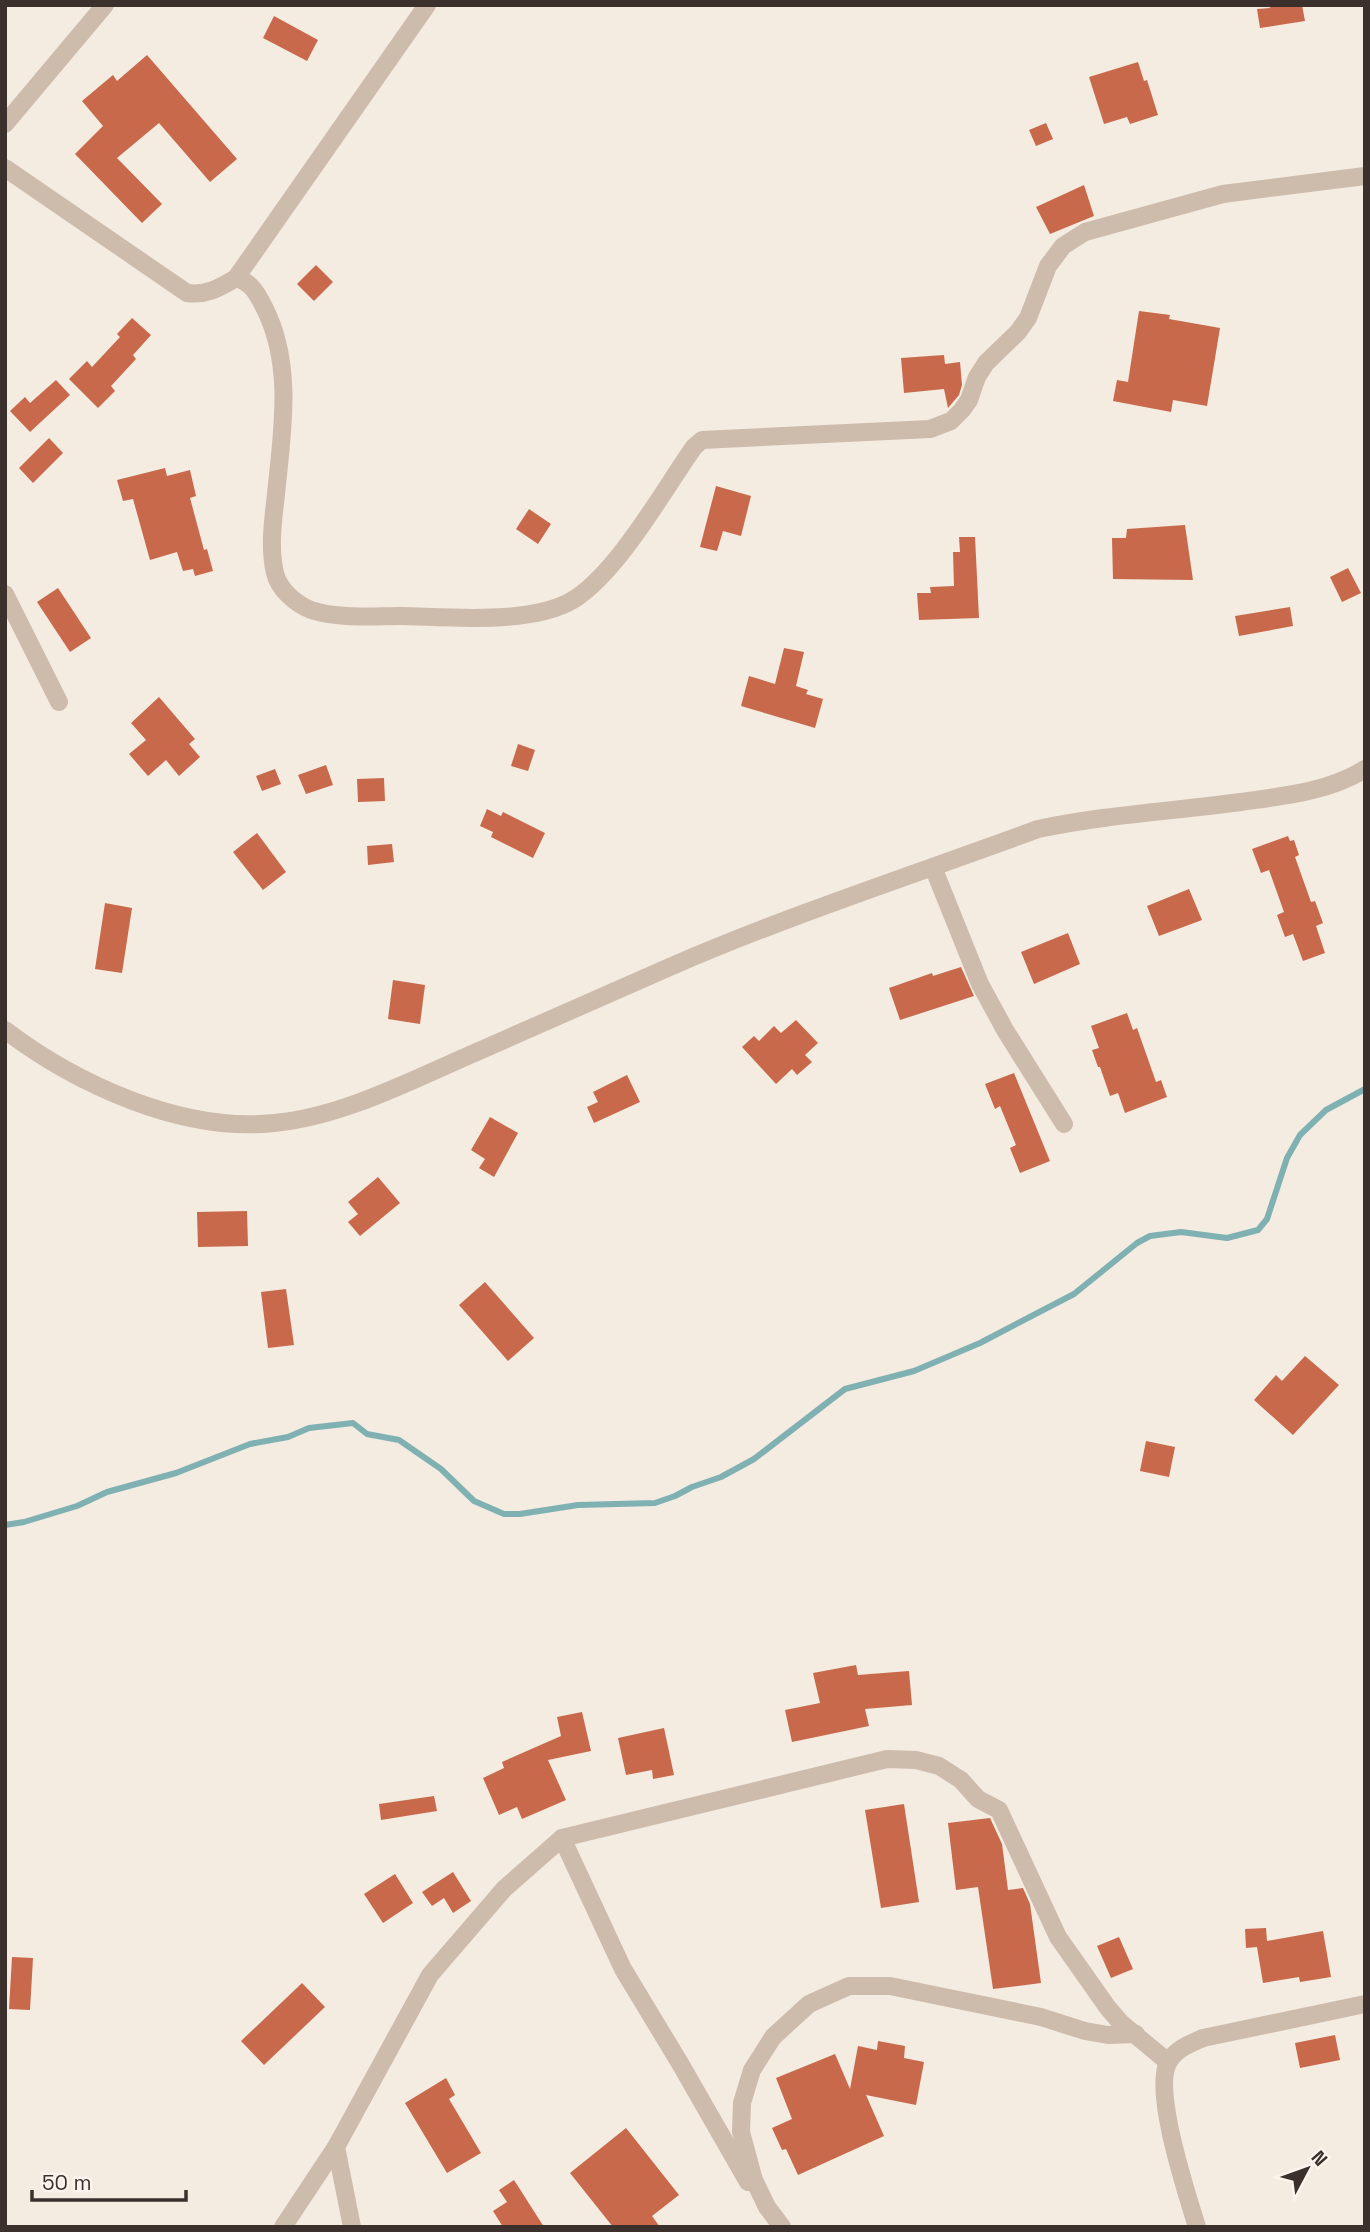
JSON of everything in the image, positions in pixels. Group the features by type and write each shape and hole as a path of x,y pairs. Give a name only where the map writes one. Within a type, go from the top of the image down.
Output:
{"street":[{"path":"5,124 105,5"},
{"path":"5,168 187,293 201,295 236,278 427,5"},
{"path":"236,278 244,280 255,290 267,312 278,347 285,390 271,541 276,576 289,597 311,609 341,615 499,618 541,611 572,600 604,575 694,447 702,440 930,429 951,421 969,400 977,377 986,363 1018,332 1028,318 1048,266 1063,246 1085,232 1223,194 1365,176"},
{"path":"5,594 59,702"},
{"path":"5,1030 35,1053 93,1085 166,1112 217,1122 273,1123 341,1108 408,1082 739,937 1038,829 1076,821 1159,813 1305,793 1365,769"},
{"path":"933,867 980,985 1064,1124"},
{"path":"283,2227 336,2147 430,1975 504,1889 562,1838 887,1759 916,1760 939,1766 961,1780 978,1798 999,1810 1058,1937 1121,2023 1168,2062"},
{"path":"562,1838 623,1969 774,2227"},
{"path":"782,2227 767,2207 754,2180 741,2132 742,2103 752,2070 773,2037 809,2004 849,1986 890,1986 1041,2017 1085,2031 1108,2035 1136,2034"},
{"path":"1197,2227 1173,2147 1164,2082 1168,2062 1181,2048 1203,2038 1365,2004"},
{"path":"336,2147 352,2227"}],"building":[{"path":"1269,5 1302,5 1305,21 1260,28 1257,9 1270,8"},
{"path":"274,16 318,40 307,61 263,38"},
{"path":"147,55 237,159 210,182 159,123 117,158 162,204 142,223 75,154 103,126 82,101 113,75 117,81"},
{"path":"1138,62 1158,115 1130,124 1127,117 1104,124 1089,77"},
{"path":"1046,123 1053,139 1036,146 1029,130"},
{"path":"1084,185 1094,216 1050,234 1036,207"},
{"path":"316,265 333,282 314,301 297,284"},
{"path":"1139,311 1170,315 1169,319 1220,328 1207,406 1173,400 1171,412 1113,401 1117,380 1128,382"},
{"path":"132,318 151,335 133,355 136,359 111,386 115,391 98,408 69,379 87,361 92,367 120,337 117,334"},
{"path":"944,355 945,364 960,362 962,385 959,395 948,408 944,389 904,393 901,358"},
{"path":"56,380 70,395 30,432 10,411 25,397 30,403"},
{"path":"49,438 63,453 33,483 19,468"},
{"path":"165,468 167,476 190,470 196,496 190,498 204,550 207,549 213,571 195,576 193,569 183,571 177,552 150,560 133,499 123,501 117,480"},
{"path":"716,486 751,496 741,536 723,531 717,551 700,547"},
{"path":"529,509 551,524 538,544 516,529"},
{"path":"1185,525 1193,580 1113,579 1112,538 1126,538 1127,529"},
{"path":"959,537 975,537 979,618 919,620 917,593 931,593 930,587 954,586 953,552 960,552"},
{"path":"1348,568 1361,593 1342,602 1330,577"},
{"path":"58,588 91,638 70,652 37,602"},
{"path":"1290,607 1293,626 1239,636 1235,616"},
{"path":"784,648 804,652 796,686 808,690 806,694 823,699 815,728 741,706 749,676 775,684"},
{"path":"159,697 195,739 189,744 200,757 179,776 166,760 148,776 129,754 146,740 131,723"},
{"path":"518,744 535,750 528,771 511,766"},
{"path":"326,765 333,785 306,794 298,775"},
{"path":"275,769 281,784 262,791 256,776"},
{"path":"384,778 385,801 358,802 357,779"},
{"path":"487,809 501,816 503,812 545,833 533,858 491,837 493,832 480,826"},
{"path":"257,833 286,872 263,890 233,852"},
{"path":"1288,836 1290,841 1294,840 1299,855 1295,857 1311,902 1315,901 1323,923 1316,926 1325,953 1303,961 1293,934 1285,937 1277,915 1284,912 1269,870 1261,873 1252,849"},
{"path":"392,844 394,862 368,865 367,846"},
{"path":"1189,889 1202,920 1159,936 1147,906"},
{"path":"105,903 132,908 122,973 95,969"},
{"path":"1068,933 1080,964 1034,984 1021,952"},
{"path":"961,967 974,996 900,1020 889,988 932,973 933,976"},
{"path":"393,980 425,985 420,1024 388,1019"},
{"path":"1127,1013 1133,1030 1137,1028 1156,1082 1161,1080 1167,1097 1125,1113 1118,1093 1110,1096 1098,1067 1092,1050 1099,1048 1091,1026"},
{"path":"796,1020 818,1043 805,1055 812,1062 797,1075 792,1069 776,1084 742,1047 754,1036 759,1041 774,1026 781,1033"},
{"path":"1014,1073 1050,1161 1020,1173 1010,1148 1016,1145 1000,1106 995,1109 985,1084"},
{"path":"627,1075 640,1102 594,1123 587,1107 598,1102 593,1092"},
{"path":"490,1117 518,1133 494,1177 479,1168 485,1159 471,1150"},
{"path":"378,1177 400,1203 360,1236 348,1222 358,1214 348,1202"},
{"path":"247,1211 248,1246 198,1247 197,1212"},
{"path":"485,1282 534,1338 508,1361 459,1305"},
{"path":"286,1289 294,1345 268,1348 261,1292"},
{"path":"1305,1356 1339,1385 1293,1435 1254,1400 1276,1375 1282,1381"},
{"path":"1146,1441 1175,1447 1169,1477 1140,1471"},
{"path":"856,1665 858,1675 909,1671 912,1705 865,1709 869,1726 792,1742 785,1710 820,1703 813,1673"},
{"path":"582,1712 591,1751 548,1760 566,1800 522,1819 517,1807 499,1815 483,1778 504,1768 502,1762 561,1736 557,1717"},
{"path":"664,1728 674,1775 653,1779 652,1770 626,1775 618,1738"},
{"path":"434,1796 437,1811 381,1820 379,1804"},
{"path":"904,1804 919,1902 881,1908 865,1810"},
{"path":"990,1818 1002,1844 1008,1890 1023,1888 1030,1904 1041,1983 993,1989 978,1887 956,1890 948,1823"},
{"path":"453,1872 471,1901 453,1913 444,1898 432,1906 422,1892"},
{"path":"395,1874 413,1903 383,1923 364,1894"},
{"path":"1266,1928 1267,1941 1323,1931 1331,1977 1300,1982 1299,1977 1263,1983 1257,1947 1246,1948 1245,1929"},
{"path":"1119,1937 1133,1969 1111,1978 1097,1946"},
{"path":"12,1957 33,1958 30,2010 9,2009"},
{"path":"302,1983 325,2007 264,2065 241,2041"},
{"path":"1335,2035 1340,2060 1300,2068 1295,2043"},
{"path":"878,2041 905,2046 904,2058 924,2062 916,2105 866,2095 884,2136 798,2175 772,2128 792,2119 776,2078 835,2054 850,2089 858,2046 877,2050"},
{"path":"446,2078 455,2095 449,2099 481,2153 447,2173 405,2103"},
{"path":"626,2128 679,2195 652,2216 660,2227 613,2227 570,2173"},
{"path":"514,2180 544,2227 503,2227 493,2211 507,2202 499,2190"}],"waterway":[{"path":"5,1525 77,1506 107,1492 176,1473 250,1444 288,1437 309,1428 353,1423 367,1434 399,1440 441,1469 474,1501 504,1514 578,1505 655,1503 721,1477 754,1459 845,1389 914,1371 980,1343 1074,1294 1137,1243 1150,1236 1181,1232 1227,1238 1258,1230 1267,1219 1287,1158 1300,1135 1326,1110 1365,1089"}]}
